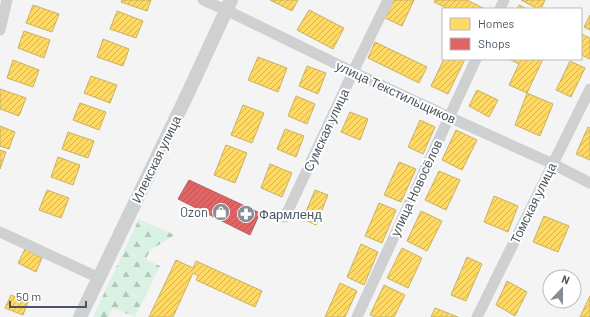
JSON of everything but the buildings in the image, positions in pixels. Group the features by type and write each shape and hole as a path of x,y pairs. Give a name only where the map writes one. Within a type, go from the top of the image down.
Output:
{"street":[{"path":"0,30 7,0"},
{"name":"улица Текстильщиков","path":"203,0 229,5 353,72 553,164 590,183"},
{"name":"Сумская улица","path":"285,217 388,0"},
{"name":"Илекская улица","path":"80,317 229,5"},
{"name":"улица Новосёлов","path":"357,317 476,60"},
{"name":"Томская улица","path":"477,317 590,89"},
{"path":"0,232 99,278"}],"green space":[{"path":"139,219 175,235 150,250 146,259 160,266 135,317 113,308 108,317 93,317"}],"place":[{"name":"Ozon","path":"221,212"},
{"name":"Фармленд","path":"246,214"}]}
